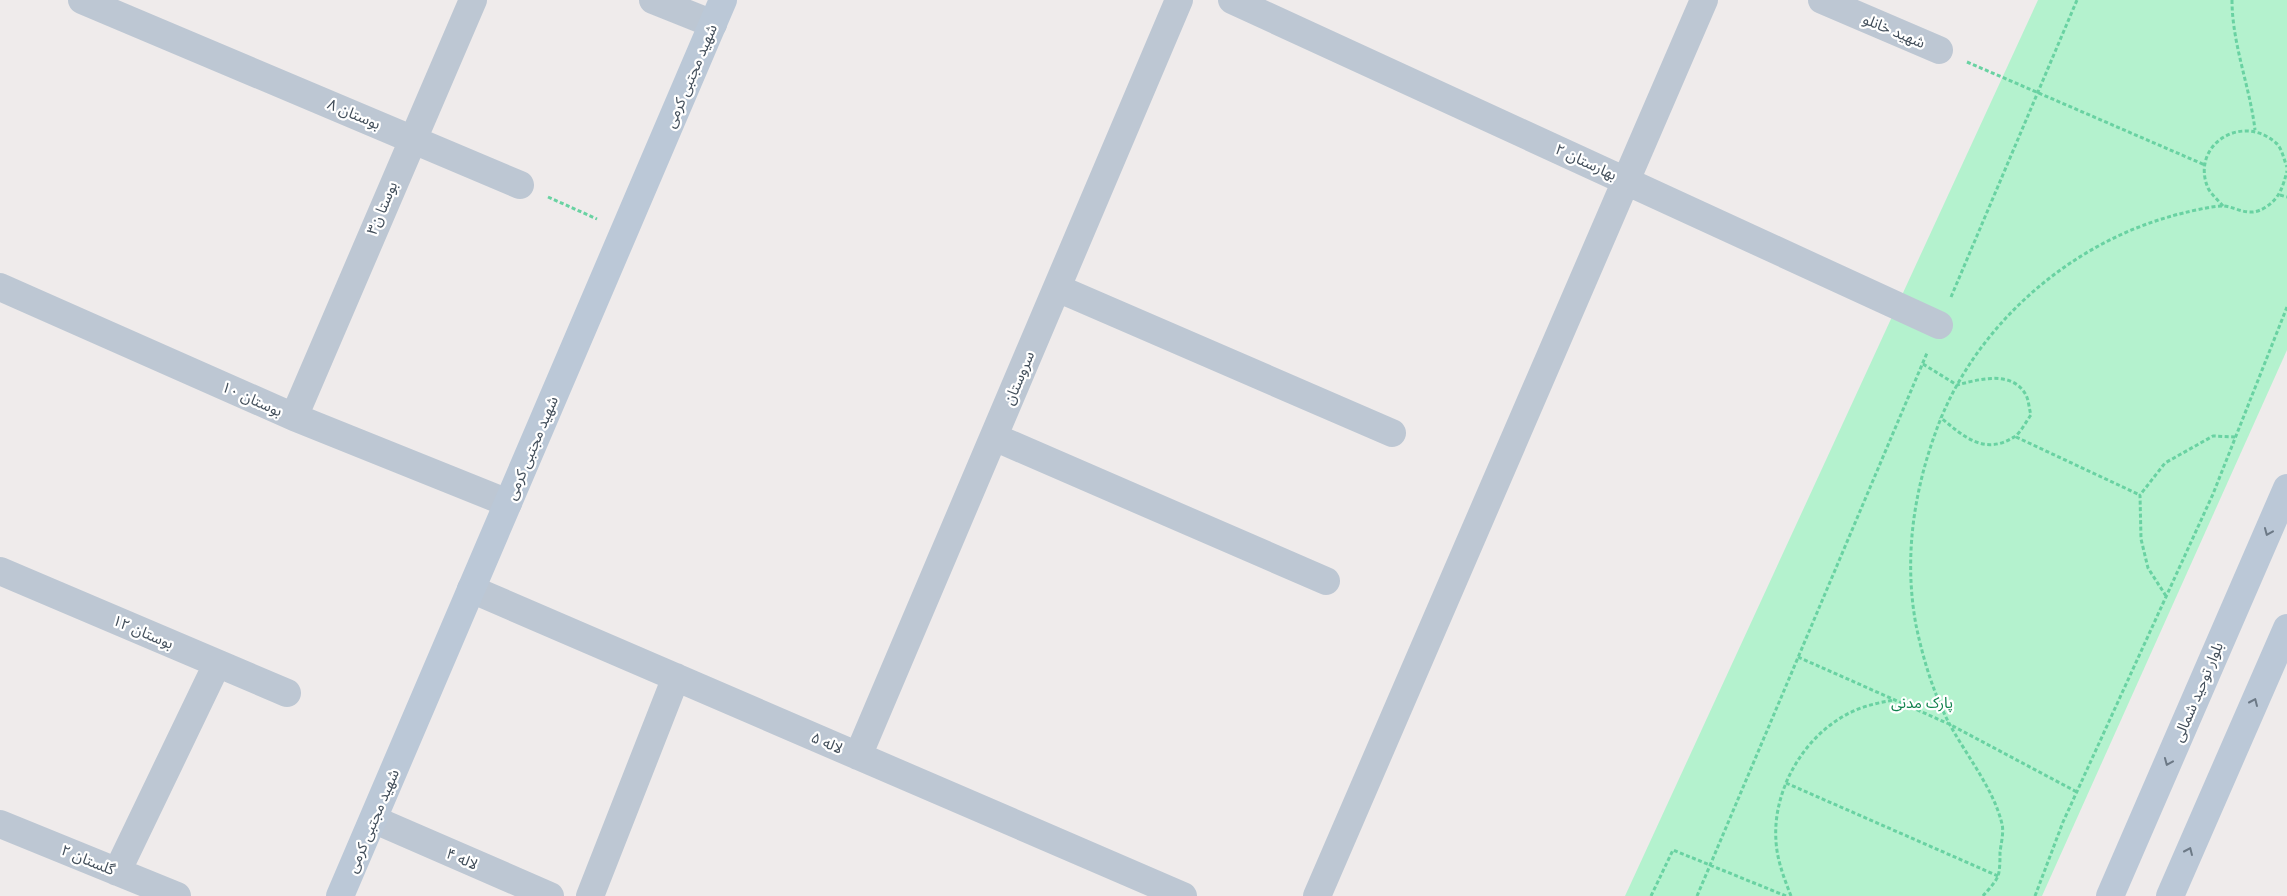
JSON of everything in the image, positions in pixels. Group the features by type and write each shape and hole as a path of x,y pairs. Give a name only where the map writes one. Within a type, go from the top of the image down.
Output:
{"street":[{"name":"بوستان ۸","path":"82,0 520,185"},
{"name":"بوستا ن۳","path":"294,418 472,0"},
{"path":"653,0 718,12"},
{"name":"سروستان","path":"858,756 1179,0"},
{"name":"بهارستان ۲","path":"1232,0 1939,325"},
{"path":"1317,896 1704,0"},
{"name":"شهید خانلو","path":"1822,0 1939,50"},
{"name":"شهید مجتبی کرمی","path":"340,896 375,820 471,589 718,12"},
{"name":"بوستان ۱۰","path":"0,287 294,418 508,503"},
{"path":"1057,288 1392,434"},
{"path":"994,437 1326,581"},
{"name":"بلوار توحید شمالی","path":"2110,896 2287,488"},
{"name":"بوستان ۱۲","path":"0,571 287,693"},
{"name":"لاله ۵","path":"471,589 1183,896"},
{"path":"2170,896 2287,628"},
{"path":"118,872 217,664"},
{"path":"590,896 676,678"},
{"name":"لاله ۴","path":"375,820 550,896"},
{"name":"گلستان ۲","path":"1,827 177,896"}],"path":[{"path":"1697,896 2077,0"},
{"path":"2232,0 2239,54 2251,102 2255,130"},
{"path":"1939,50 2205,165"},
{"path":"2255,130 2278,144 2287,169 2280,195 2265,208 2244,213 2224,206 2208,189 2205,165 2214,144 2232,132 2255,130"},
{"path":"520,185 625,231"},
{"path":"2280,195 2287,197"},
{"path":"1983,896 1998,876 2003,825 1982,778 1949,724 1929,675 1916,624 1910,571 1913,518 1922,475 1940,417 1965,370 1997,328 2034,290 2076,259 2123,234 2164,219 2224,206"},
{"path":"2035,896 2077,792 2213,494 2287,307"},
{"path":"1922,364 1958,385 1997,378 2013,380 2026,395 2031,415 2016,437 1992,445 1966,439 1940,417"},
{"path":"2166,596 2148,568 2141,539 2140,495 2165,463 2213,436 2235,437"},
{"path":"2016,437 2140,495"},
{"path":"1798,657 1949,724 2077,792"},
{"path":"1791,896 1781,870 1776,841 1778,811 1786,783 1804,751 1829,726 1860,708 1895,699"},
{"path":"1786,783 1998,876"},
{"path":"1651,896 1673,850 1786,896"}],"green space":[{"name":"پارک مدنی","path":"2038,0 2287,0 2287,350 2042,896 1625,896"}]}
